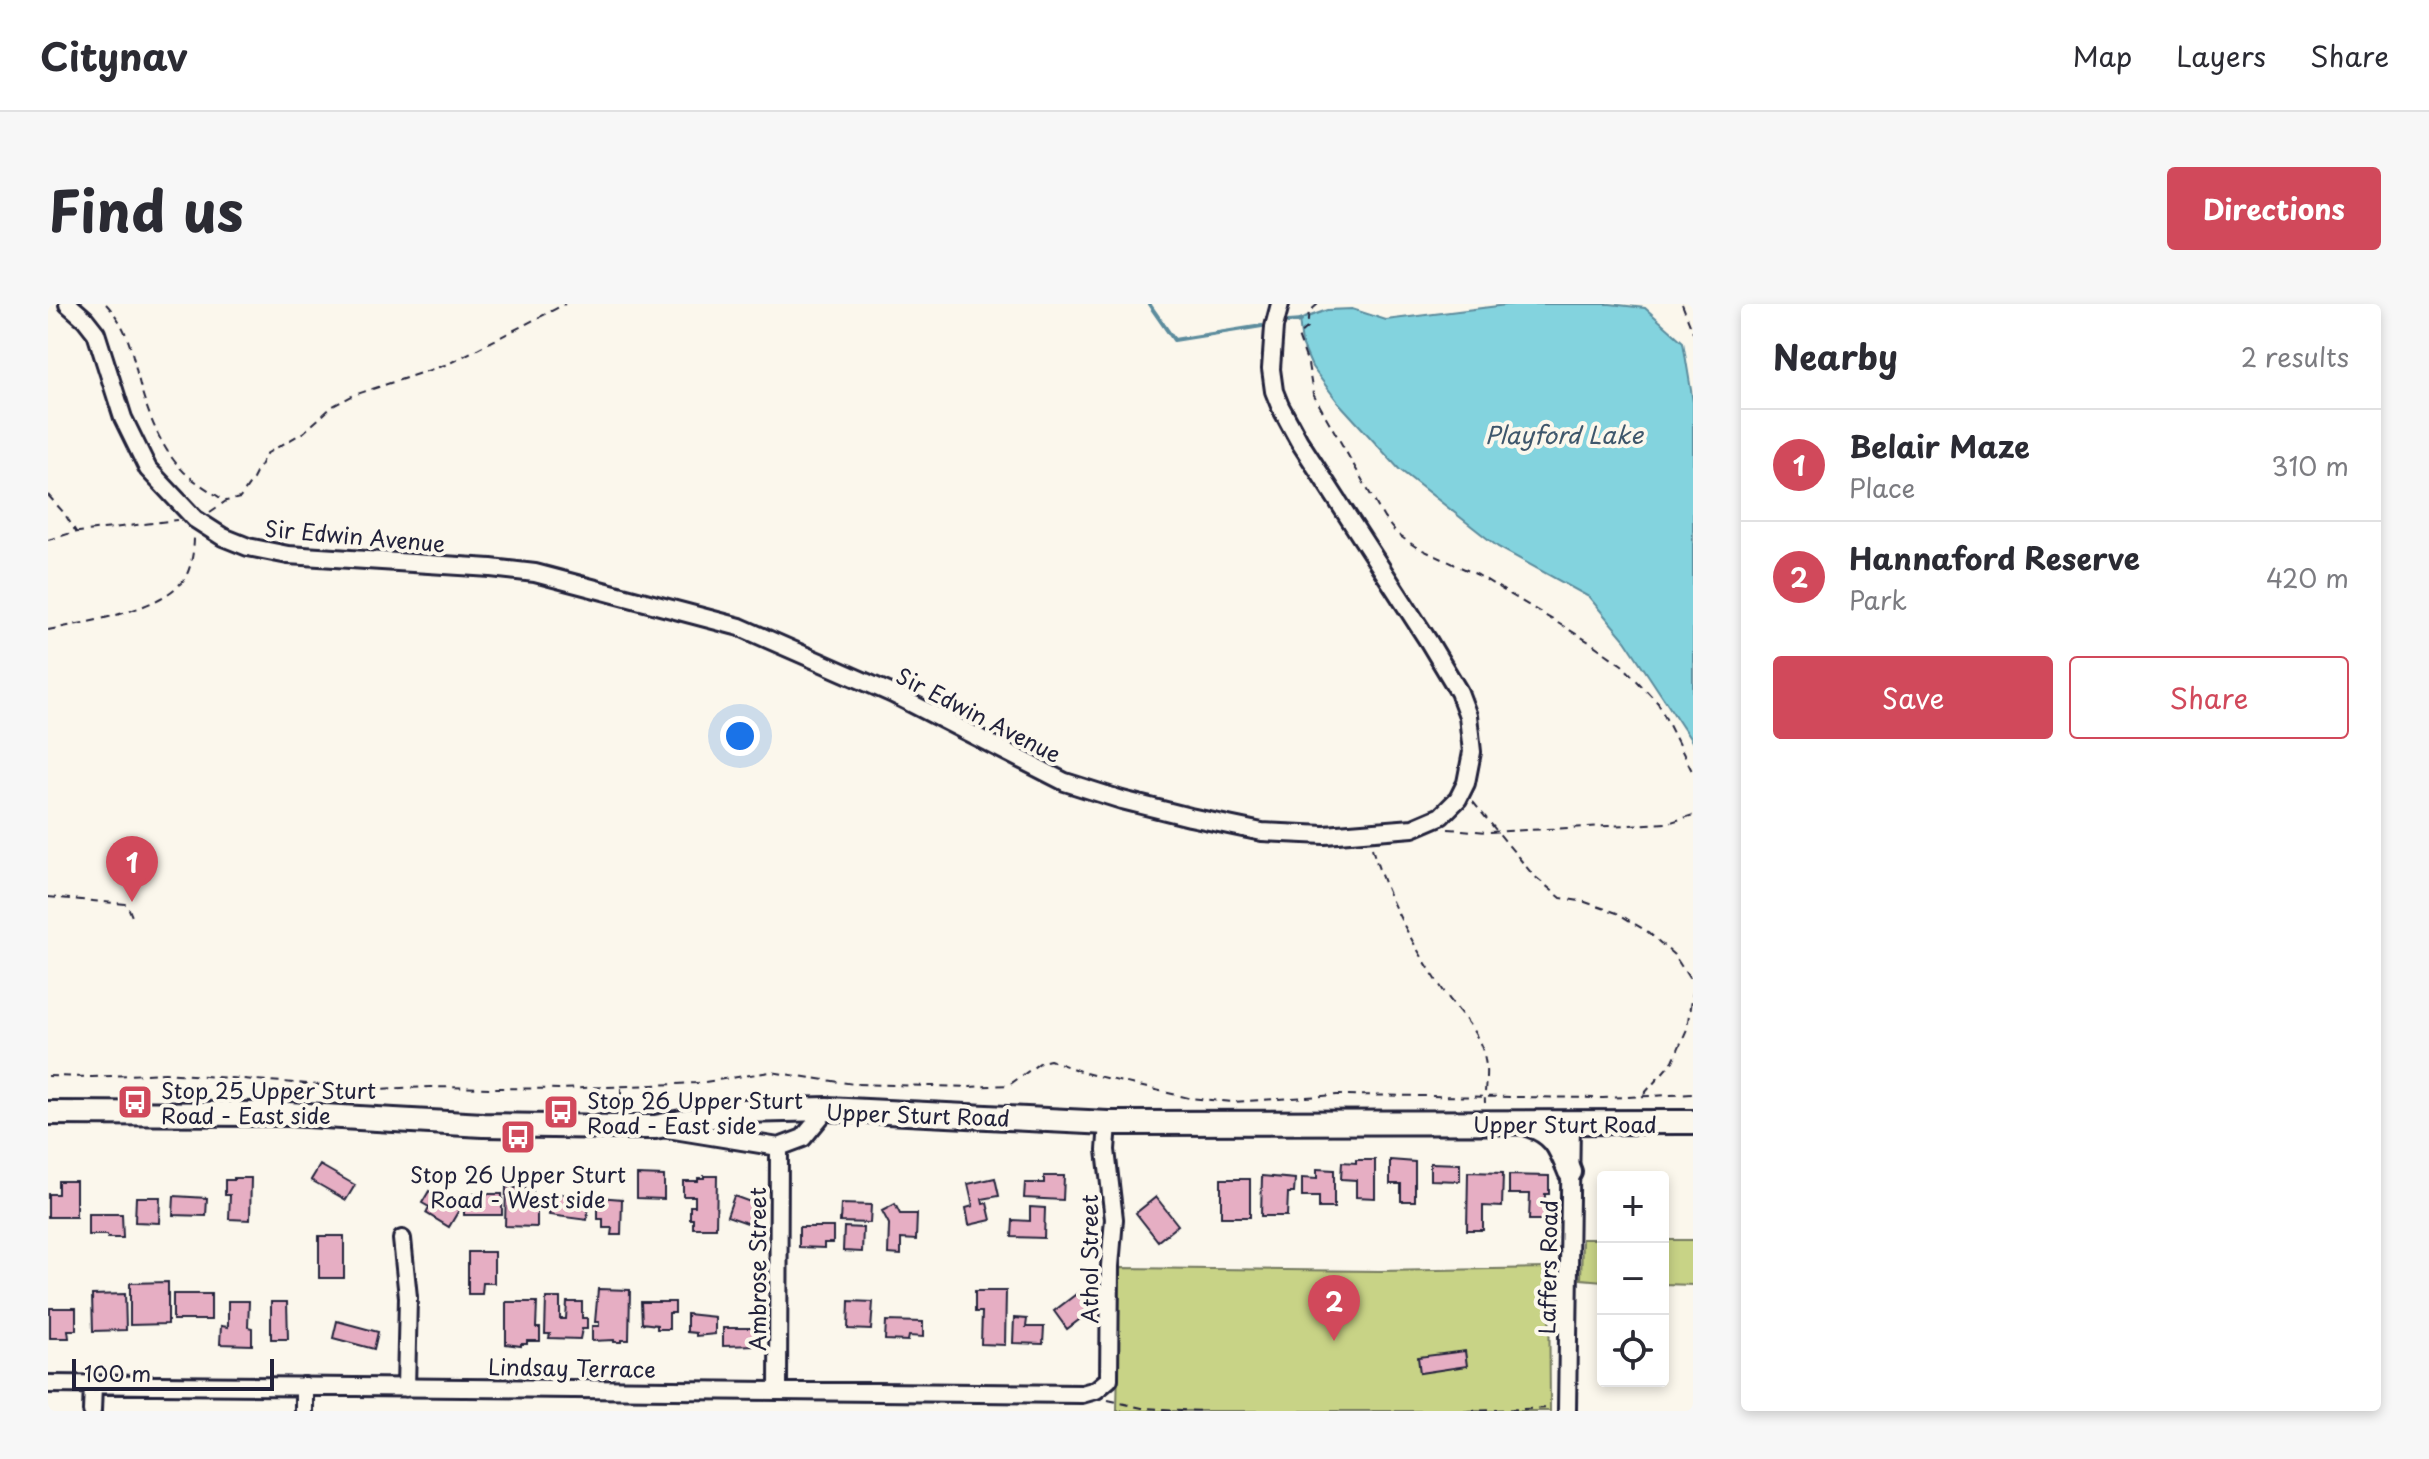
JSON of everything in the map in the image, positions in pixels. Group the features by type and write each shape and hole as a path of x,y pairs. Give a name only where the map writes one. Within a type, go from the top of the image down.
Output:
{"main road":[{"name":"Upper Sturt Road","path":"48,1113 288,1114 483,1125 622,1127 655,1127 740,1111 827,1109 1108,1123 1693,1122"},
{"path":"1525,1123 1544,1130 1559,1144 1570,1172"}],"street":[{"name":"Sir Edwin Avenue","path":"68,304 96,333 123,418 148,469 195,519 223,537 248,547 288,555 535,573 740,627 893,694 1065,782 1122,800 1262,832 1325,835 1413,828 1441,816 1458,799 1472,752 1468,716 1459,692 1299,441 1280,406 1271,369 1274,327 1280,304"},
{"path":"655,1127 779,1147 803,1138 827,1109"},
{"name":"Athol Street","path":"1096,1390 1109,1379 1110,1266 1114,1219 1106,1150 1108,1123"},
{"name":"Laffers Road","path":"1567,1410 1571,1123"},
{"name":"Ambrose Street","path":"778,1391 779,1147"},
{"path":"402,1239 408,1297 406,1388"},
{"name":"Lindsay Terrace","path":"48,1384 1082,1394 1096,1390"},
{"path":"92,1411 93,1385"},
{"path":"304,1386 304,1411"}],"path":[{"path":"106,304 131,343 141,388 164,446 185,473 226,501 240,498 266,454 304,432 333,406 354,395 448,364 565,304"},
{"path":"1318,304 1309,312 1307,328 1298,336 1308,364 1313,394 1384,518 1397,534 1416,547 1478,575 1622,665 1658,703 1693,773"},
{"path":"1682,304 1693,332"},
{"path":"48,495 76,533"},
{"path":"48,540 133,524 195,519 194,551 185,577 165,597 123,612 48,630"},
{"path":"1464,786 1474,806 1533,875 1561,898 1617,913 1648,932 1674,955 1693,985 1687,1029 1673,1061 1643,1095"},
{"path":"1443,829 1496,831 1668,823 1693,815"},
{"path":"1367,832 1394,908 1443,991 1472,1026 1486,1061 1485,1123"},
{"path":"48,897 127,904 133,919"},
{"path":"48,1076 165,1073 373,1089 561,1089 698,1083 770,1072 854,1084 970,1087 1009,1085 1041,1062 1050,1060 1085,1073 1189,1098 1232,1102 1337,1095 1603,1098 1693,1094"},
{"path":"621,1086 622,1127"},
{"path":"1096,1390 1101,1399 1142,1408 1202,1411"},
{"path":"1467,1411 1567,1410"}],"green space":[{"path":"1582,1239 1597,1239 1597,1280 1581,1279"},
{"path":"1669,1240 1693,1240 1693,1285 1669,1284"},
{"path":"1120,1268 1380,1271 1549,1268 1550,1411 1117,1411"}],"water":[{"name":"Playford Lake","path":"1514,304 1610,304 1645,308 1683,342 1693,402 1693,743 1625,640 1589,597 1498,547 1399,469 1338,402 1312,367 1302,344 1299,320 1327,310 1352,309 1386,320"}],"building":[{"path":"1356,1160 1375,1160 1375,1198 1356,1197 1356,1180 1341,1179 1342,1162 1356,1163"},
{"path":"1390,1160 1415,1162 1415,1201 1401,1201 1401,1184 1390,1184"},
{"path":"1430,1163 1460,1164 1460,1181 1430,1180"},
{"path":"320,1165 355,1185 346,1200 311,1180"},
{"path":"1317,1169 1334,1170 1334,1208 1319,1208 1319,1197 1302,1197 1302,1178 1317,1179"},
{"path":"1468,1172 1503,1173 1502,1207 1483,1206 1483,1230 1467,1230"},
{"path":"637,1175 664,1176 664,1199 637,1198"},
{"path":"1509,1175 1549,1176 1544,1220 1529,1220 1530,1194 1509,1194"},
{"path":"704,1176 717,1176 716,1228 693,1228 690,1206 695,1206 695,1196 683,1196 683,1181 698,1181"},
{"path":"1044,1176 1064,1176 1063,1200 1024,1198 1025,1183 1044,1183"},
{"path":"1262,1176 1295,1179 1294,1193 1288,1193 1287,1216 1261,1216"},
{"path":"251,1178 250,1220 229,1219 230,1195 225,1195 225,1180"},
{"path":"995,1178 999,1196 982,1199 983,1204 987,1203 991,1220 969,1225 966,1208 973,1206 968,1184"},
{"path":"1221,1179 1250,1179 1250,1217 1221,1217"},
{"path":"58,1181 76,1181 76,1217 48,1217 48,1194 58,1194"},
{"path":"506,1187 533,1190 537,1227 505,1226"},
{"path":"429,1191 459,1210 449,1227 426,1213 429,1207 422,1203"},
{"path":"552,1193 590,1198 587,1220 549,1215"},
{"path":"464,1194 502,1194 502,1215 464,1215"},
{"path":"174,1196 207,1198 206,1216 173,1215"},
{"path":"734,1196 756,1204 750,1224 727,1216"},
{"path":"136,1197 160,1197 159,1223 135,1222"},
{"path":"598,1197 622,1199 621,1235 611,1235 612,1228 603,1228 603,1219 598,1219"},
{"path":"1156,1197 1178,1225 1158,1241 1136,1213"},
{"path":"841,1204 871,1205 870,1223 840,1222"},
{"path":"895,1204 900,1214 917,1214 916,1240 901,1239 901,1255 888,1254 889,1224 882,1211"},
{"path":"1030,1207 1045,1208 1044,1238 1012,1237 1013,1220 1030,1221"},
{"path":"88,1214 122,1214 123,1238 88,1235"},
{"path":"799,1227 833,1227 833,1243 824,1243 824,1248 799,1247"},
{"path":"844,1227 863,1228 862,1252 843,1251"},
{"path":"319,1236 344,1236 344,1278 319,1278"},
{"path":"468,1252 494,1252 494,1283 483,1283 482,1294 468,1294"},
{"path":"168,1282 168,1324 130,1325 130,1283"},
{"path":"598,1289 630,1290 629,1340 592,1341 592,1326 599,1326 599,1322 595,1322"},
{"path":"975,1291 1006,1291 1005,1345 981,1344 982,1312 975,1312"},
{"path":"1079,1292 1092,1310 1067,1329 1054,1311"},
{"path":"125,1294 126,1330 93,1331 92,1295"},
{"path":"173,1294 211,1294 211,1320 173,1320"},
{"path":"546,1298 560,1298 560,1319 566,1319 567,1302 582,1302 582,1318 587,1318 587,1329 582,1329 580,1339 549,1338 550,1334 545,1334"},
{"path":"228,1301 249,1301 248,1327 252,1328 252,1345 220,1344 221,1326 228,1327"},
{"path":"849,1301 873,1302 871,1330 848,1329"},
{"path":"271,1302 287,1302 288,1339 271,1339"},
{"path":"506,1302 537,1302 536,1328 540,1328 540,1341 527,1341 521,1346 506,1344"},
{"path":"641,1302 675,1302 675,1313 669,1313 669,1329 657,1329 657,1325 642,1323"},
{"path":"50,1308 76,1308 76,1330 68,1330 69,1338 50,1338"},
{"path":"687,1314 715,1317 715,1334 696,1336 696,1333 687,1332"},
{"path":"1014,1318 1027,1319 1026,1327 1044,1327 1043,1344 1013,1343"},
{"path":"337,1321 378,1332 374,1349 333,1338"},
{"path":"886,1321 923,1322 923,1337 909,1336 908,1341 885,1340"},
{"path":"723,1328 757,1328 757,1345 723,1346"},
{"path":"1465,1351 1467,1366 1420,1373 1418,1357"}],"waterway":[{"path":"1149,304 1174,340 1262,326"},
{"path":"1288,322 1301,321"}],"place":[{"name":"Belair Maze","path":"132,902"},
{"name":"Stop 25 Upper Sturt Road - East side","path":"135,1102"},
{"name":"Stop 26 Upper Sturt Road - East side","path":"561,1112"},
{"name":"Stop 26 Upper Sturt Road - West side","path":"518,1137"},
{"name":"Hannaford Reserve","path":"1334,1341"}]}
